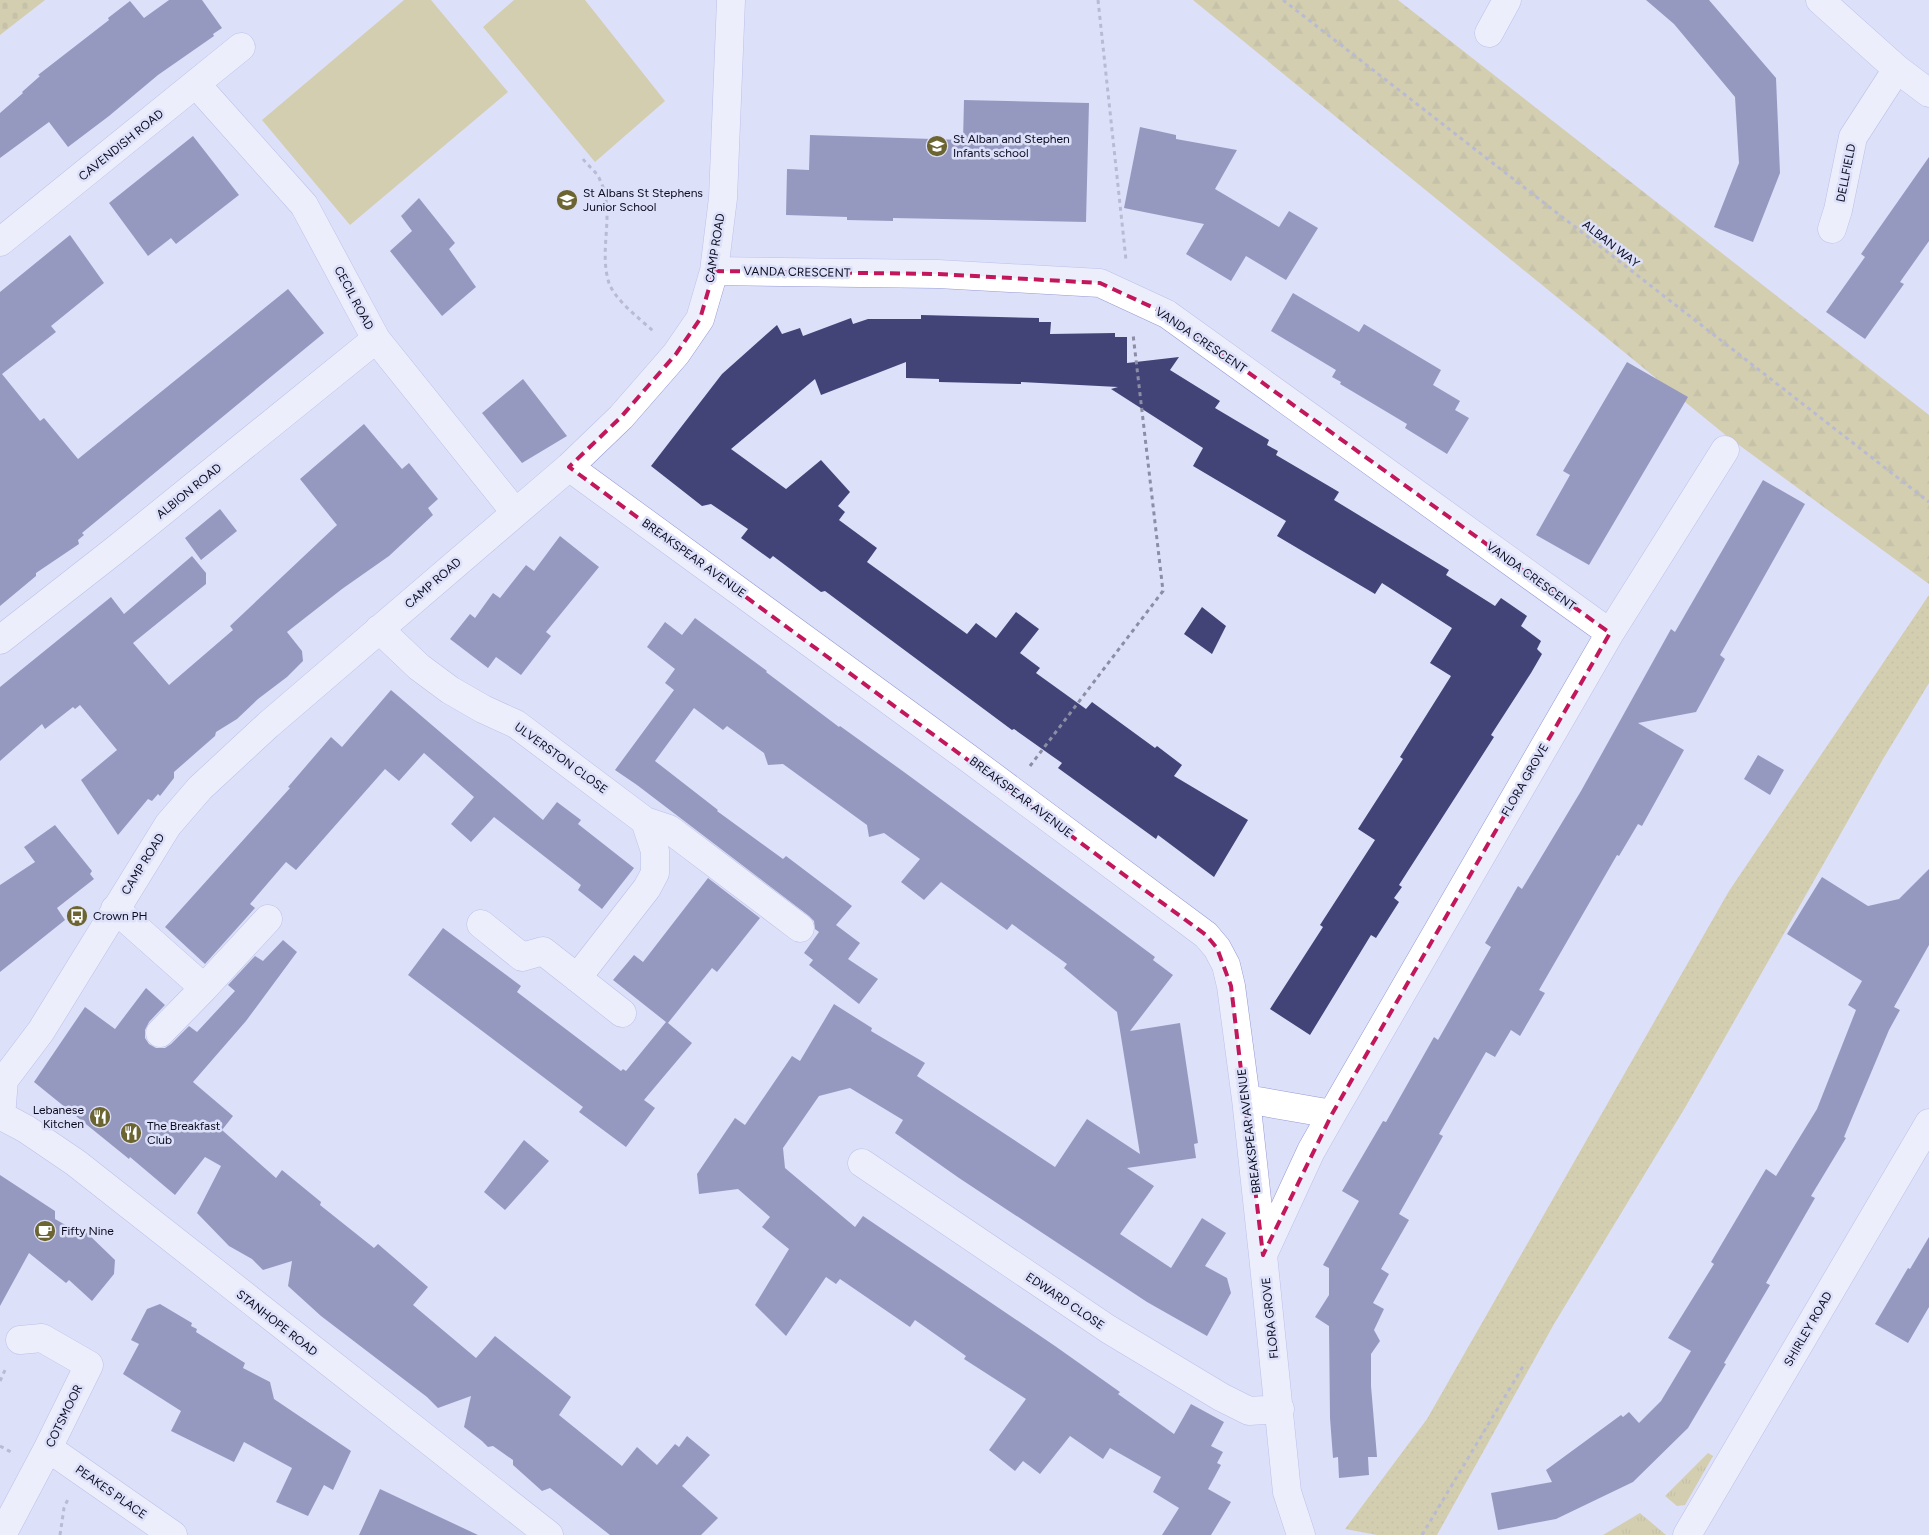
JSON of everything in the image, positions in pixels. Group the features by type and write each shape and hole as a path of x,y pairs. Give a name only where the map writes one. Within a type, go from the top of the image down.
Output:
{"street":[{"name":"CAMP ROAD","path":"0,1117 4,1080 41,1031 168,825 200,788 268,725 569,467 621,417 676,354 700,319 714,271 723,198 730,0"},
{"path":"1488,33 1507,0"},
{"path":"1820,0 1897,69 1929,93"},
{"name":"CAVENDISH ROAD","path":"0,242 241,47"},
{"name":"DELLFIELD","path":"1832,229 1838,210 1853,137 1897,69"},
{"name":"CECIL ROAD","path":"196,84 304,205 376,339 515,512"},
{"name":"VANDA CRESCENT","path":"714,271 938,274 1100,283 1167,314 1610,633"},
{"name":"ALBION ROAD","path":"0,640 115,550 376,339"},
{"name":"FLORA GROVE","path":"1300,1535 1287,1492 1263,1255 1311,1151 1332,1114 1610,633 1725,450"},
{"name":"BREAKSPEAR AVENUE","path":"569,467 1012,790 1206,935 1218,948 1226,965 1231,986 1246,1099 1263,1255"},
{"name":"ULVERSTON CLOSE","path":"379,630 419,667 450,690 483,709 516,724 645,821 669,829 800,928"},
{"path":"577,978 647,888 655,873 655,852 645,821"},
{"path":"115,909 204,988"},
{"path":"160,1033 268,919"},
{"path":"480,924 522,957 543,951 622,1013"},
{"path":"1246,1099 1332,1114"},
{"name":"STANHOPE ROAD","path":"0,1117 26,1129 76,1163 549,1535"},
{"name":"SHIRLEY ROAD","path":"1687,1535 1929,1123"},
{"name":"EDWARD CLOSE","path":"862,1163 1108,1329 1221,1397 1249,1411 1280,1410"},
{"name":"COTSMOOR","path":"2,1535 89,1365 42,1338 20,1340"},
{"name":"PEAKES PLACE","path":"48,1448 173,1535"}],"path":[{"path":"1012,790 1163,591 1098,0"},
{"name":"ALBAN WAY","path":"1283,0 1929,502"},
{"path":"582,160 600,178 605,194 608,216 605,253 610,284 633,313 676,354"},
{"path":"1422,1535 1525,1363"}],"highlighted area":[{"path":"714,271 938,274 1100,283 1167,314 1610,633 1332,1114 1263,1255 1231,986 1217,948 1206,935 569,467 621,417 676,354 700,319"}],"green space":[{"path":"0,0 45,0 0,35"},
{"path":"404,0 431,0 508,92 350,225 262,120"},
{"path":"514,0 585,0 665,101 595,162 483,27"},
{"path":"1193,0 1398,0 1929,415 1929,584 1728,437"},
{"path":"1929,595 1929,683 1883,759 1686,1106 1554,1324 1437,1535 1377,1535 1345,1529 1427,1419 1729,891"},
{"path":"1708,1453 1713,1456 1685,1505 1677,1506 1665,1496"},
{"path":"1640,1513 1666,1535 1603,1535"}],"building":[{"path":"169,0 202,0 222,28 213,34 214,36 158,75 68,147 49,122 0,158 0,113 40,76 38,75 109,20 108,18 130,1 144,18"},
{"path":"1646,0 1709,0 1776,78 1780,173 1753,242 1714,227 1739,163 1735,97 1674,24"},
{"path":"964,100 1089,103 1086,222 893,218 893,221 847,220 847,217 786,215 787,169 809,170 810,135 963,140"},
{"path":"1140,127 1176,135 1176,139 1237,150 1215,189 1279,227 1289,211 1318,228 1286,280 1246,256 1231,281 1186,254 1204,224 1124,208"},
{"path":"193,136 239,195 176,244 171,238 148,256 109,203"},
{"path":"1929,157 1929,241 1900,282 1904,284 1865,339 1826,312 1865,257 1861,254"},
{"path":"419,198 455,243 449,249 476,287 442,316 390,251 412,231 401,216"},
{"path":"70,235 104,283 51,326 56,332 2,374 40,421 44,418 78,459 288,289 324,333 82,533 84,535 78,540 79,544 36,573 36,576 0,606 0,292"},
{"path":"1293,293 1359,332 1364,324 1441,370 1433,385 1460,401 1455,410 1469,418 1447,454 1405,428 1407,424 1340,384 1341,382 1332,377 1336,370 1271,331"},
{"path":"921,315 1039,318 1039,322 1051,322 1050,334 1115,333 1115,337 1127,337 1127,363 1179,357 1170,370 1220,401 1215,408 1269,440 1267,445 1278,451 1276,455 1339,492 1334,500 1449,570 1446,575 1495,606 1501,598 1527,616 1521,626 1541,641 1537,649 1542,654 1491,735 1494,737 1399,885 1402,887 1394,898 1399,902 1376,938 1371,935 1310,1035 1270,1009 1323,927 1320,925 1375,840 1358,829 1403,759 1400,757 1451,676 1430,663 1452,628 1382,583 1375,594 1277,536 1286,521 1193,466 1203,448 1111,389 1118,387 1021,382 1021,384 939,382 939,379 906,378 906,362 821,395 815,379 731,449 786,489 821,460 850,492 838,506 845,512 839,520 877,548 867,562 967,634 976,623 996,638 1016,612 1039,629 1020,653 1040,668 1036,673 1086,709 1092,702 1155,748 1157,746 1182,765 1174,776 1248,820 1214,877 1158,835 1156,839 1058,768 1062,763 1014,729 1012,730 825,591 821,592 773,556 770,559 741,538 748,529 711,504 702,506 651,466 722,374 777,325 782,334 800,328 803,336 851,318 853,324 868,319 921,319"},
{"path":"1627,362 1688,397 1589,565 1536,535 1570,475 1563,471"},
{"path":"523,379 567,436 522,463 482,413"},
{"path":"364,424 402,469 409,463 438,499 428,508 433,515 389,556 342,589 287,632 302,651 303,661 237,719 216,732 215,736 174,772 174,778 160,796 158,794 152,801 148,799 118,835 81,780 117,750 80,705 75,709 73,707 45,729 42,724 0,761 0,687 111,597 124,614 192,556 206,573 206,584 133,643 169,685 233,630 230,626 337,525 300,479"},
{"path":"1763,480 1805,504 1720,655 1725,659 1696,712 1638,723 1684,750 1642,826 1638,824 1619,856 1617,855 1539,990 1545,993 1520,1036 1511,1030 1495,1057 1486,1052 1439,1134 1443,1136 1399,1214 1409,1220 1381,1269 1389,1274 1373,1303 1384,1309 1374,1330 1380,1341 1371,1354 1371,1386 1377,1457 1368,1457 1369,1475 1339,1478 1338,1457 1333,1458 1330,1418 1329,1326 1315,1317 1329,1295 1329,1268 1323,1265 1359,1201 1342,1191 1383,1121 1386,1122 1434,1037 1438,1040 1491,947 1485,943 1518,886 1522,889 1581,791 1671,629 1675,632"},
{"path":"220,509 237,531 201,560 185,538"},
{"path":"560,536 599,567 546,632 551,636 521,675 496,657 488,668 450,639 470,614 475,618 493,593 500,598 526,565 534,571"},
{"path":"1202,607 1226,626 1212,654 1184,634"},
{"path":"695,618 839,727 904,772 1155,957 1153,960 1173,975 1130,1031 1180,1023 1198,1143 1194,1144 1196,1158 1127,1168 1154,1186 1120,1234 1171,1268 1202,1218 1226,1233 1205,1266 1227,1278 1231,1293 1207,1336 1147,1302 959,1178 895,1133 903,1120 850,1088 819,1096 783,1148 785,1168 855,1227 863,1216 1055,1346 1120,1392 1118,1394 1174,1434 1191,1404 1224,1422 1211,1446 1223,1452 1217,1463 1221,1465 1208,1489 1231,1502 1211,1535 1162,1535 1179,1508 1153,1492 1161,1477 1110,1448 1103,1459 1070,1436 1040,1474 1023,1461 1015,1471 989,1450 1026,1399 964,1359 966,1356 915,1320 910,1327 840,1279 836,1284 826,1277 786,1336 755,1305 789,1249 762,1227 770,1217 738,1189 699,1194 697,1174 735,1118 745,1125 792,1056 800,1061 834,1004 872,1028 871,1031 925,1063 917,1076 1055,1167 1087,1119 1140,1154 1117,1012 1064,968 1067,964 1012,924 1007,930 941,882 924,900 901,882 920,859 884,833 869,837 867,825 783,764 768,765 764,753 727,726 723,730 694,708 655,761 717,811 783,859 786,856 852,906 836,925 860,943 848,959 878,979 859,1004 809,965 813,960 804,953 819,932 815,929 814,921 809,916 615,770 674,690 665,683 675,669 647,647 665,622 682,635"},
{"path":"391,690 543,820 557,802 581,820 578,824 634,868 602,909 578,890 581,885 494,817 471,842 451,824 474,797 424,753 399,781 385,769 296,870 286,862 250,904 255,908 205,964 165,927 290,788 288,787 331,737 342,747"},
{"path":"1758,755 1784,770 1770,795 1744,779"},
{"path":"55,825 92,871 90,874 94,879 57,908 65,920 0,972 0,885 35,862 24,847"},
{"path":"1929,869 1929,945 1894,1007 1900,1010 1889,1030 1844,1137 1846,1138 1811,1196 1815,1198 1766,1283 1770,1285 1688,1428 1633,1482 1556,1519 1498,1530 1491,1493 1552,1482 1546,1470 1621,1415 1623,1417 1629,1412 1639,1423 1661,1401 1691,1351 1668,1338 1714,1264 1711,1262 1766,1169 1776,1176 1817,1109 1856,1010 1848,1005 1862,981 1787,934 1822,877 1868,906 1899,899"},
{"path":"708,878 760,918 717,972 712,968 668,1023 692,1043 644,1100 655,1108 626,1147 579,1112 583,1107 408,975 443,928 521,986 517,992 621,1071 623,1069 626,1071 666,1022 613,980 634,955 643,962"},
{"path":"283,940 297,952 246,1021 193,1082 233,1116 222,1130 276,1178 282,1170 321,1202 320,1205 374,1248 378,1244 428,1287 413,1305 476,1358 495,1336 571,1397 559,1415 622,1466 637,1447 657,1465 675,1444 679,1447 687,1436 710,1455 682,1486 718,1518 701,1535 610,1535 550,1488 542,1491 513,1465 513,1460 493,1446 488,1447 464,1427 471,1396 438,1408 427,1397 321,1316 288,1286 292,1261 263,1270 252,1259 229,1246 197,1213 221,1166 205,1157 175,1195 130,1157 129,1159 34,1082 85,1007 115,1029 146,988 165,1005 149,1022 145,1030 145,1038 149,1044 156,1048 165,1048 189,1026 197,1032 235,991 228,985 255,956 263,961"},
{"path":"524,1140 549,1161 505,1210 484,1192"},
{"path":"0,1175 55,1211 55,1219 81,1234 86,1232 115,1260 114,1274 92,1301 69,1280 66,1283 29,1253 0,1306"},
{"path":"1929,1237 1929,1307 1908,1343 1875,1324"},
{"path":"160,1304 192,1323 191,1326 197,1329 196,1332 245,1363 243,1368 270,1382 274,1399 351,1451 333,1490 324,1485 308,1516 276,1502 292,1468 244,1442 234,1462 171,1431 181,1411 123,1374 139,1344 131,1340 147,1309"},
{"path":"380,1489 478,1535 359,1535"}],"place":[{"name":"St Alban and Stephen Infants school","path":"937,146"},
{"name":"St Albans St Stephens Junior School","path":"567,200"},
{"name":"Crown PH","path":"77,916"},
{"name":"Lebanese Kitchen","path":"100,1117"},
{"name":"The Breakfast Club","path":"131,1133"},
{"name":"Fifty Nine","path":"45,1231"}]}
